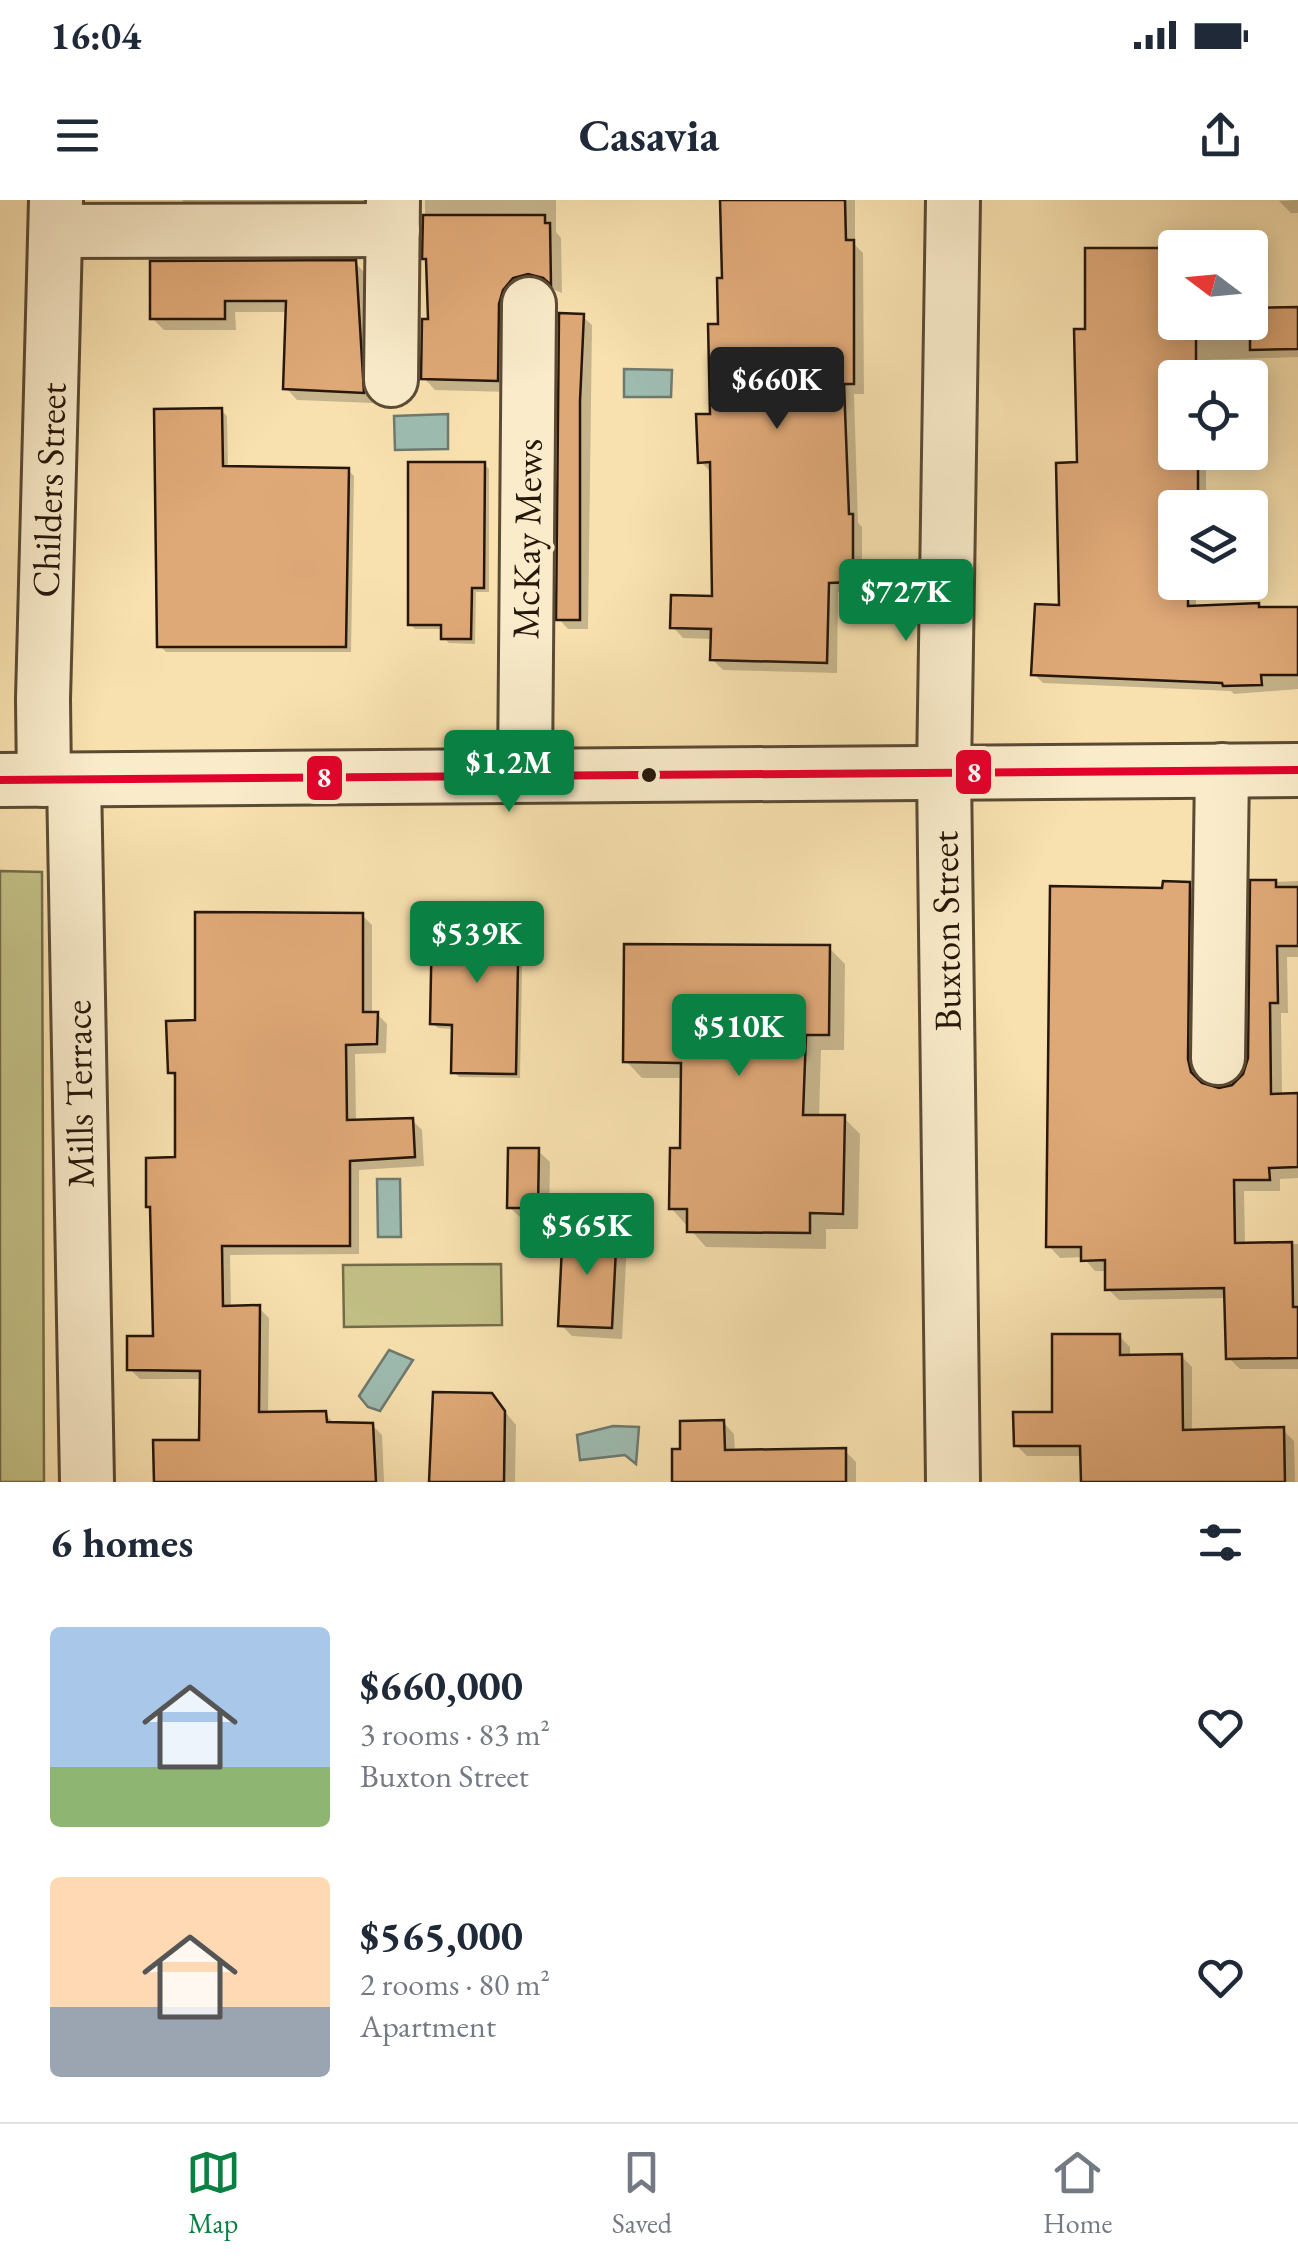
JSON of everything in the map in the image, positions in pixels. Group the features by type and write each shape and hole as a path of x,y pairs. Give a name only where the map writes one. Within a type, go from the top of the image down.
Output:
{"street":[{"name":"Buxton Street","path":"953,200 944,773 953,1482"},
{"path":"56,216 393,215 392,380"},
{"name":"Childers Street","path":"40,780 56,216"},
{"name":"McKay Mews","path":"526,774 529,304"},
{"path":"1218,1058 1222,770"},
{"path":"40,780 1298,770"},
{"name":"Mills Terrace","path":"40,780 86,1482"}],"shaded area":[{"path":"0,871 42,872 44,1482 0,1482"},
{"path":"501,1264 502,1325 344,1327 343,1265"}],"water":[{"path":"624,369 672,370 671,397 624,397"},
{"path":"448,414 448,449 395,450 394,416"},
{"path":"377,1179 400,1179 401,1237 378,1237"},
{"path":"389,1350 413,1360 380,1411 368,1407 359,1396"},
{"path":"613,1426 639,1427 636,1464 625,1455 580,1460 577,1435"}],"building":[{"path":"720,200 845,200 846,240 854,240 854,384 844,384 849,514 853,514 853,582 829,583 827,663 710,660 711,629 670,628 671,595 712,596 710,462 698,463 696,414 710,414 708,324 718,324 717,278 722,278"},
{"path":"423,215 545,215 545,223 550,223 551,285 528,274 513,278 503,290 499,304 498,381 421,379 422,319 428,319 426,259 422,259"},
{"path":"1085,248 1158,248 1158,340 1196,340 1196,360 1158,360 1158,470 1198,470 1198,490 1158,490 1158,600 1188,600 1188,606 1259,603 1259,607 1298,607 1298,675 1261,675 1262,685 1223,686 1031,675 1035,604 1059,605 1056,463 1077,462 1074,329 1085,329"},
{"path":"356,260 364,393 283,389 286,301 225,301 225,319 150,319 150,261"},
{"path":"1298,307 1298,349 1250,350 1250,340 1268,340 1268,308"},
{"path":"559,313 584,314 580,620 556,620"},
{"path":"222,408 223,466 349,468 346,647 157,647 154,409"},
{"path":"408,462 485,462 484,588 472,588 471,639 441,639 441,625 408,625"},
{"path":"1250,880 1276,880 1276,887 1298,887 1298,946 1277,946 1278,1003 1270,1003 1271,1094 1298,1093 1298,1167 1269,1168 1270,1180 1234,1180 1235,1243 1292,1242 1298,1358 1226,1359 1224,1288 1105,1290 1105,1260 1081,1261 1081,1247 1046,1247 1050,886 1162,888 1163,881 1190,882 1188,1059 1191,1072 1202,1083 1219,1088 1232,1085 1243,1074 1248,1058"},
{"path":"452,906 519,907 516,1074 451,1073 452,1025 430,1024 432,924"},
{"path":"195,912 363,913 363,1012 378,1012 377,1044 346,1045 347,1120 413,1118 415,1157 350,1161 350,1246 222,1246 223,1306 260,1305 259,1412 326,1411 327,1422 373,1423 376,1482 154,1482 153,1440 199,1440 200,1371 127,1370 127,1336 153,1336 146,1158 175,1157 175,1073 168,1073 166,1021 195,1020"},
{"path":"624,944 830,945 829,1035 806,1035 803,1115 845,1115 843,1214 810,1213 810,1233 687,1232 687,1209 669,1209 670,1148 680,1148 681,1063 623,1062"},
{"path":"508,1148 539,1148 538,1208 507,1208"},
{"path":"563,1227 617,1229 612,1328 558,1326"},
{"path":"1052,1334 1120,1334 1120,1355 1182,1354 1183,1430 1284,1427 1285,1482 1081,1482 1080,1446 1014,1446 1013,1412 1052,1412"},
{"path":"433,1392 492,1393 505,1411 504,1482 429,1482"},
{"path":"724,1420 725,1450 846,1448 846,1482 672,1482 672,1449 680,1449 680,1421"}],"transit line":[{"name":"8","path":"0,780 1298,770"}]}
